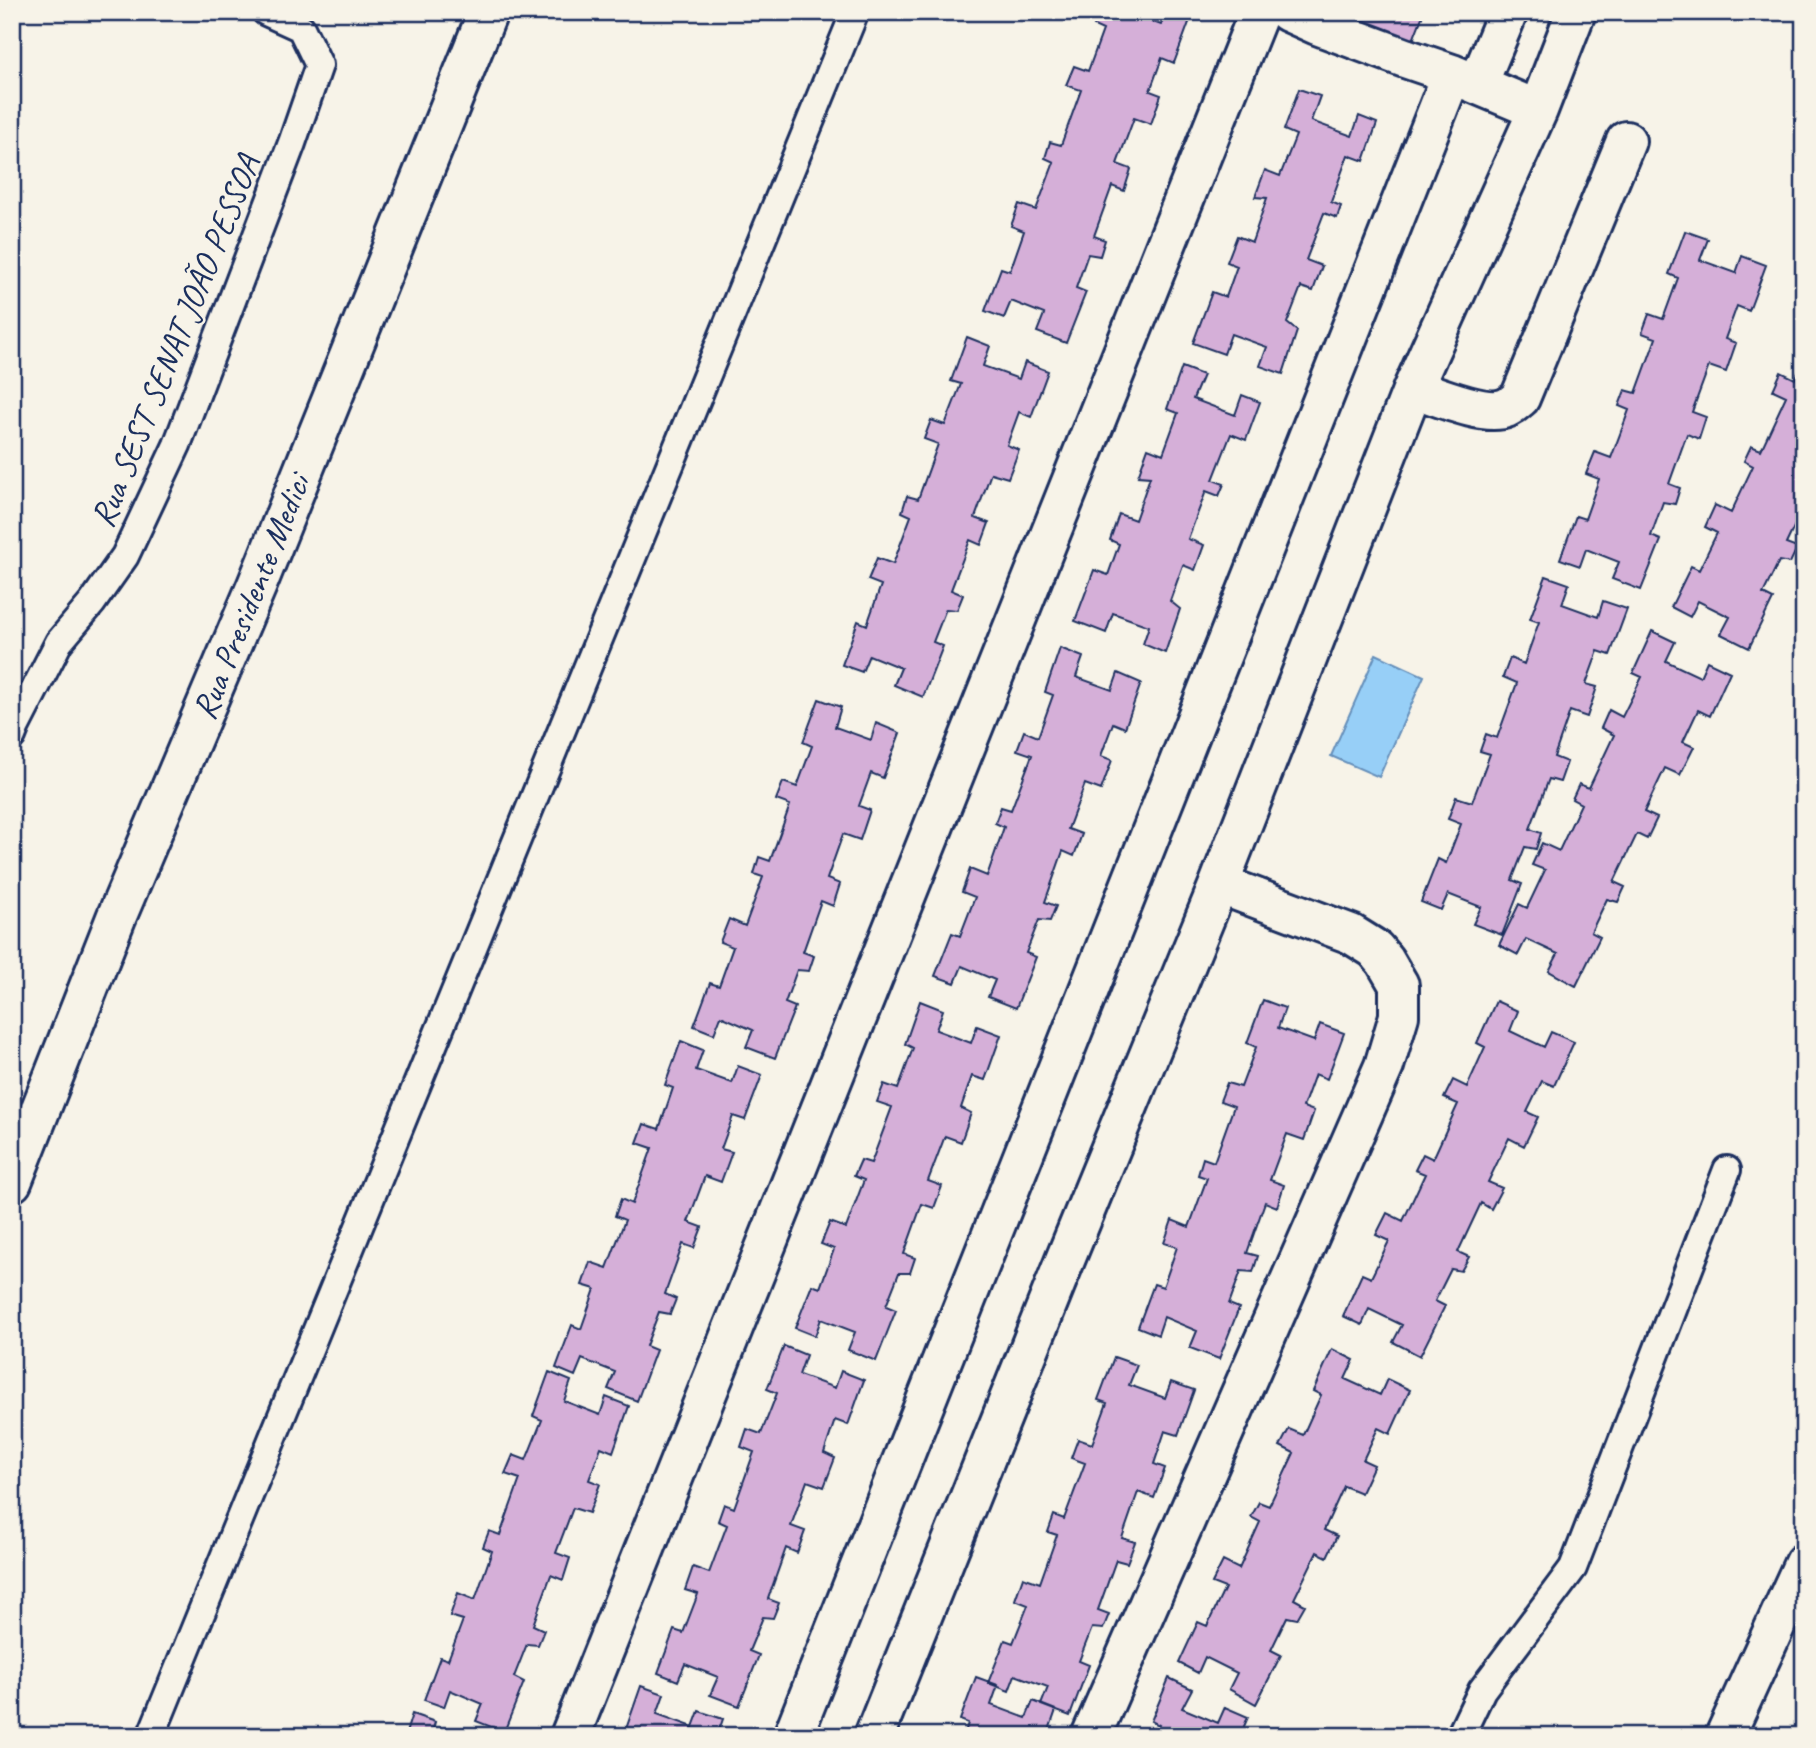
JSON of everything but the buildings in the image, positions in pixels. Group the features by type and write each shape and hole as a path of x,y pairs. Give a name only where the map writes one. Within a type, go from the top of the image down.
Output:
{"street":[{"name":"Rua Presidente Medici","path":"12,1182 116,918 257,585 488,12"},
{"path":"570,1736 1259,12"},
{"path":"1288,12 1465,79 1538,110"},
{"path":"793,1736 1465,79 1508,12"},
{"path":"874,1736 1219,884 1413,388 1538,110 1576,12"},
{"path":"1413,388 1489,411 1505,409 1520,398 1626,141"},
{"path":"1091,1736 1384,1066 1399,1016 1399,985 1375,949 1351,934 1219,884"},
{"path":"1725,1736 1804,1563"}],"lane":[{"name":"Rua SEST SENAT JOÃO PESSOA","path":"13,729 59,642 92,603 125,556 177,445 292,143 319,65 301,28 266,12"},
{"path":"151,1736 855,12"},
{"path":"1460,1736 1482,1690 1573,1568 1727,1170"}],"water":[{"path":"1376,654 1424,676 1379,777 1331,756"}]}
